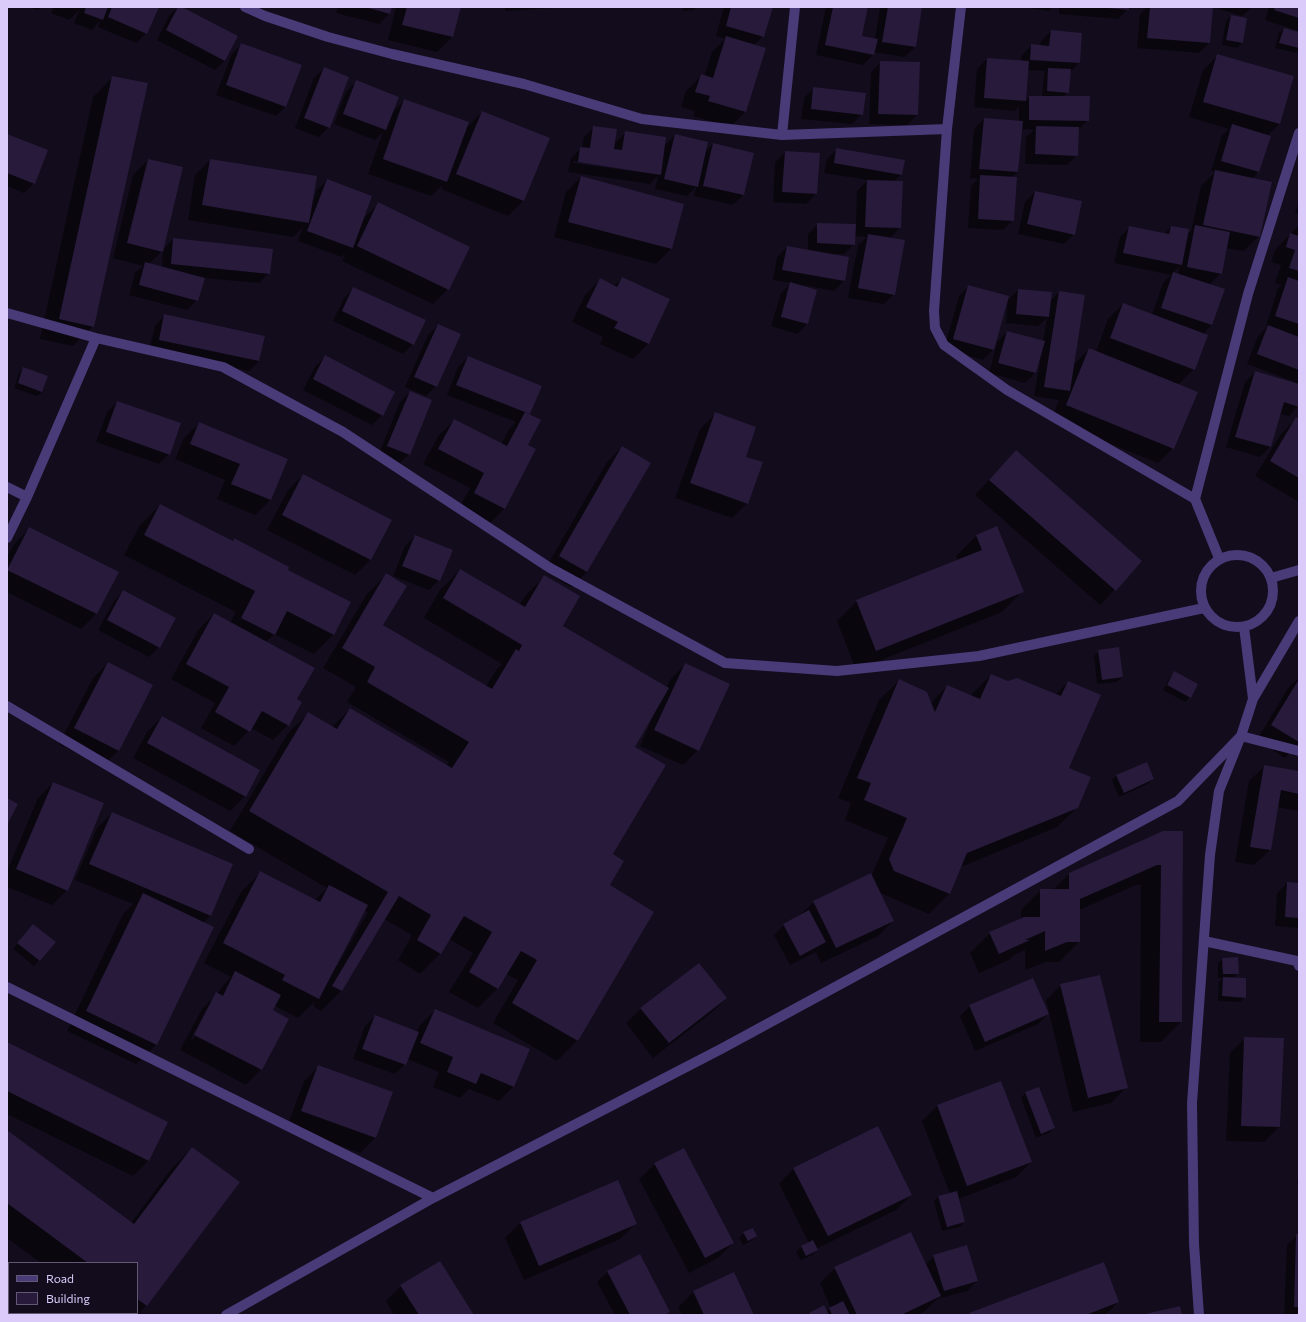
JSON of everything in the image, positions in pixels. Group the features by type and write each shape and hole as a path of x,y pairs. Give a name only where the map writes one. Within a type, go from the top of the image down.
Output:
{"street":[{"path":"245,7 265,16 328,37 392,54 524,84 642,119 782,135 947,129"},
{"path":"782,135 795,7"},
{"path":"961,7 947,129 934,311 936,328 944,345 1007,390 1196,499"},
{"path":"1219,558 1196,499 1248,294 1299,133"},
{"path":"7,313 96,338 223,367 343,432 550,568 725,663 837,671 979,656 1204,608"},
{"path":"7,538 27,497 96,338"},
{"path":"7,488 27,497"},
{"path":"1240,554 1250,556 1266,569 1271,578 1274,591 1271,603 1265,614 1255,622 1244,627 1232,627 1220,624 1211,617 1204,608 1199,589 1205,571 1219,558 1240,554"},
{"path":"1271,578 1299,570"},
{"path":"1199,1315 1194,1244 1192,1103 1210,856 1219,791 1241,736 1253,699 1299,621"},
{"path":"1244,627 1253,699"},
{"path":"7,706 248,849"},
{"path":"1241,736 1299,751"},
{"path":"226,1315 433,1198 720,1049 1178,801 1241,736"},
{"path":"1204,941 1297,961 1299,966"},
{"path":"7,987 433,1198"}],"building":[{"path":"86,7 108,7 103,20 84,13"},
{"path":"112,7 159,7 147,34 108,17"},
{"path":"178,7 182,7 238,36 225,61 166,30"},
{"path":"365,7 392,7 390,14"},
{"path":"407,7 461,7 453,37 402,25"},
{"path":"731,7 773,7 764,37 726,26"},
{"path":"833,7 868,7 862,36 878,39 874,55 825,45"},
{"path":"888,7 922,7 916,47 882,42"},
{"path":"1129,7 1129,10 1108,8"},
{"path":"1150,7 1213,8 1210,43 1147,38"},
{"path":"1275,7 1299,7 1299,18 1274,10"},
{"path":"1231,15 1247,18 1243,43 1226,40"},
{"path":"1284,28 1299,32 1299,48 1279,43"},
{"path":"1051,30 1082,33 1080,63 1030,60 1031,44 1049,46"},
{"path":"726,36 766,48 746,112 708,101 710,96 695,92 701,74 713,78"},
{"path":"241,43 302,65 286,107 226,85"},
{"path":"1217,54 1294,76 1280,124 1203,102"},
{"path":"987,58 1029,61 1026,101 984,98"},
{"path":"880,61 920,62 918,115 878,114"},
{"path":"324,67 349,77 330,128 304,118"},
{"path":"1048,68 1071,69 1069,93 1047,91"},
{"path":"112,76 148,83 94,327 59,319"},
{"path":"356,80 399,97 386,130 343,114"},
{"path":"813,87 866,93 863,115 811,109"},
{"path":"1029,96 1090,96 1089,121 1029,120"},
{"path":"404,99 469,122 447,182 383,159"},
{"path":"482,111 550,138 524,201 456,174"},
{"path":"984,118 1023,121 1018,172 979,169"},
{"path":"1232,124 1271,136 1259,172 1221,161"},
{"path":"593,126 617,129 614,149 622,150 625,131 666,137 661,175 578,162 580,147 590,148"},
{"path":"1036,126 1079,127 1078,156 1035,154"},
{"path":"7,134 48,150 35,184 7,173"},
{"path":"675,134 708,142 698,187 664,179"},
{"path":"713,143 754,153 744,195 703,186"},
{"path":"836,148 905,160 902,175 834,163"},
{"path":"785,151 820,153 817,194 782,192"},
{"path":"148,159 183,167 163,252 127,243"},
{"path":"210,159 317,176 309,223 202,205"},
{"path":"1215,170 1272,182 1260,237 1203,225"},
{"path":"980,175 1017,177 1014,221 978,219"},
{"path":"581,176 684,204 672,249 568,222"},
{"path":"327,179 372,196 353,248 307,231"},
{"path":"867,180 903,181 901,228 865,227"},
{"path":"1035,191 1082,201 1075,235 1027,224"},
{"path":"378,202 470,247 449,290 357,246"},
{"path":"817,223 856,224 855,245 817,243"},
{"path":"1195,225 1230,232 1222,274 1187,267"},
{"path":"1129,226 1169,234 1171,226 1189,229 1182,265 1123,253"},
{"path":"1290,233 1299,236 1299,271 1289,268 1295,250 1286,247"},
{"path":"868,234 905,240 895,295 858,288"},
{"path":"173,238 273,249 270,274 171,264"},
{"path":"787,246 849,257 845,281 782,270"},
{"path":"145,262 205,278 198,301 139,285"},
{"path":"1173,272 1225,289 1212,325 1161,308"},
{"path":"622,277 670,299 649,344 614,328 618,322 586,307 600,278 617,287"},
{"path":"1288,277 1299,281 1299,324 1275,316"},
{"path":"790,282 817,290 808,324 781,317"},
{"path":"968,285 1009,296 994,350 953,339"},
{"path":"353,287 426,320 414,345 342,311"},
{"path":"1018,289 1052,292 1049,317 1016,314"},
{"path":"1059,291 1085,295 1070,391 1044,387"},
{"path":"1123,303 1208,335 1195,370 1110,338"},
{"path":"164,314 265,336 259,361 159,340"},
{"path":"438,324 461,334 437,387 414,377"},
{"path":"1268,325 1299,337 1299,370 1257,354"},
{"path":"1007,331 1045,341 1036,373 998,363"},
{"path":"1089,348 1198,392 1174,449 1066,405"},
{"path":"325,355 395,392 383,416 313,379"},
{"path":"468,356 542,386 530,414 456,385"},
{"path":"23,367 48,376 42,392 18,383"},
{"path":"1255,371 1299,384 1299,407 1284,402 1271,447 1235,437"},
{"path":"410,391 432,400 410,455 387,446"},
{"path":"117,401 181,423 170,455 106,432"},
{"path":"525,412 541,420 528,445 536,449 505,509 474,493 484,473 438,449 454,419 507,446"},
{"path":"715,412 756,427 746,457 763,462 748,504 690,483"},
{"path":"1296,417 1299,419 1299,478 1270,461"},
{"path":"199,422 288,459 271,500 231,484 240,464 190,444"},
{"path":"622,446 651,463 587,572 559,556"},
{"path":"1016,450 1142,561 1116,591 989,480"},
{"path":"303,474 392,520 371,560 282,515"},
{"path":"160,504 233,541 234,538 289,567 288,570 351,602 334,635 287,611 275,635 241,618 255,591 144,535"},
{"path":"997,526 1024,592 876,651 856,600 982,550 976,535"},
{"path":"29,527 119,572 97,614 7,570"},
{"path":"415,535 453,550 440,581 402,566"},
{"path":"460,569 525,607 544,575 580,596 563,626 669,688 635,747 666,765 613,854 624,861 610,885 654,912 578,1041 512,1003 537,960 521,951 498,989 469,972 492,932 464,916 441,954 417,940 431,915 399,896 342,991 332,986 388,892 249,811 308,712 337,729 350,708 452,768 469,742 367,682 375,667 342,648 386,573 407,586 383,625 492,689 516,649 519,651 522,645 443,598"},
{"path":"123,590 176,618 160,648 107,620"},
{"path":"214,613 315,668 297,699 302,702 289,726 262,711 250,732 215,712 229,687 186,664"},
{"path":"1119,647 1123,677 1102,680 1098,650"},
{"path":"108,662 153,685 119,751 74,728"},
{"path":"685,663 730,684 699,751 654,730"},
{"path":"1174,671 1198,684 1191,698 1167,685"},
{"path":"991,674 1008,681 1017,678 1061,696 1068,681 1101,695 1069,768 1091,777 1078,808 967,853 950,894 894,871 889,859 907,818 864,800 871,783 857,778 899,679 927,692 935,712 947,685 980,699"},
{"path":"1299,679 1299,742 1271,725"},
{"path":"162,716 260,770 246,797 147,743"},
{"path":"1147,762 1154,779 1124,793 1116,775"},
{"path":"1264,765 1299,771 1299,794 1281,790 1271,850 1250,847"},
{"path":"53,782 104,803 68,891 16,869"},
{"path":"7,798 18,804 7,825"},
{"path":"112,812 233,864 211,916 89,864"},
{"path":"1163,831 1183,831 1182,1022 1159,1022 1161,865 1157,865 1080,899 1080,942 1067,942 1045,951 1045,931 1025,940 1030,940 999,954 989,932 1024,917 1040,917 1040,889 1069,889 1069,873"},
{"path":"260,871 320,902 329,885 368,905 319,999 282,980 285,975 223,943"},
{"path":"871,873 894,921 836,948 813,901"},
{"path":"1287,882 1299,883 1299,918 1285,917"},
{"path":"143,893 214,927 157,1045 86,1011"},
{"path":"809,910 826,942 800,956 783,924"},
{"path":"33,924 56,942 40,961 17,943"},
{"path":"1238,957 1239,974 1223,974 1222,958"},
{"path":"699,963 727,998 669,1043 640,1008"},
{"path":"235,971 281,995 273,1010 289,1019 262,1070 194,1035 216,992 223,996"},
{"path":"1100,975 1128,1088 1088,1098 1060,984"},
{"path":"1223,977 1246,978 1246,998 1222,996"},
{"path":"1033,978 1049,1014 985,1042 969,1005"},
{"path":"435,1009 530,1049 514,1087 481,1073 476,1084 447,1072 453,1057 420,1043"},
{"path":"375,1015 419,1032 406,1065 362,1049"},
{"path":"1244,1037 1284,1038 1280,1127 1241,1126"},
{"path":"7,1042 168,1122 149,1161 7,1091"},
{"path":"318,1065 393,1092 376,1138 301,1111"},
{"path":"1001,1081 1032,1162 967,1186 937,1105"},
{"path":"1039,1087 1055,1128 1041,1134 1025,1092"},
{"path":"878,1126 912,1195 828,1236 793,1168"},
{"path":"7,1130 134,1224 192,1147 240,1182 147,1306 138,1300 138,1262 87,1262 7,1203"},
{"path":"684,1148 734,1243 705,1258 654,1163"},
{"path":"618,1180 637,1224 539,1266 520,1222"},
{"path":"957,1191 965,1222 947,1227 938,1196"},
{"path":"753,1228 757,1236 748,1241 743,1232"},
{"path":"911,1232 941,1296 901,1315 857,1315 834,1267"},
{"path":"1296,1234 1299,1234 1299,1307 1294,1307"},
{"path":"813,1240 818,1250 806,1256 801,1246"},
{"path":"967,1245 978,1281 944,1291 933,1255"},
{"path":"640,1254 670,1312 664,1315 630,1315 607,1271"},
{"path":"440,1261 474,1315 419,1315 400,1285"},
{"path":"1104,1262 1119,1302 1086,1315 970,1315 969,1313"},
{"path":"734,1272 754,1315 704,1315 693,1291"},
{"path":"843,1301 850,1315 832,1315 829,1308"},
{"path":"824,1305 829,1315 810,1315 809,1313"},
{"path":"1180,1306 1182,1315 1145,1314"}]}
